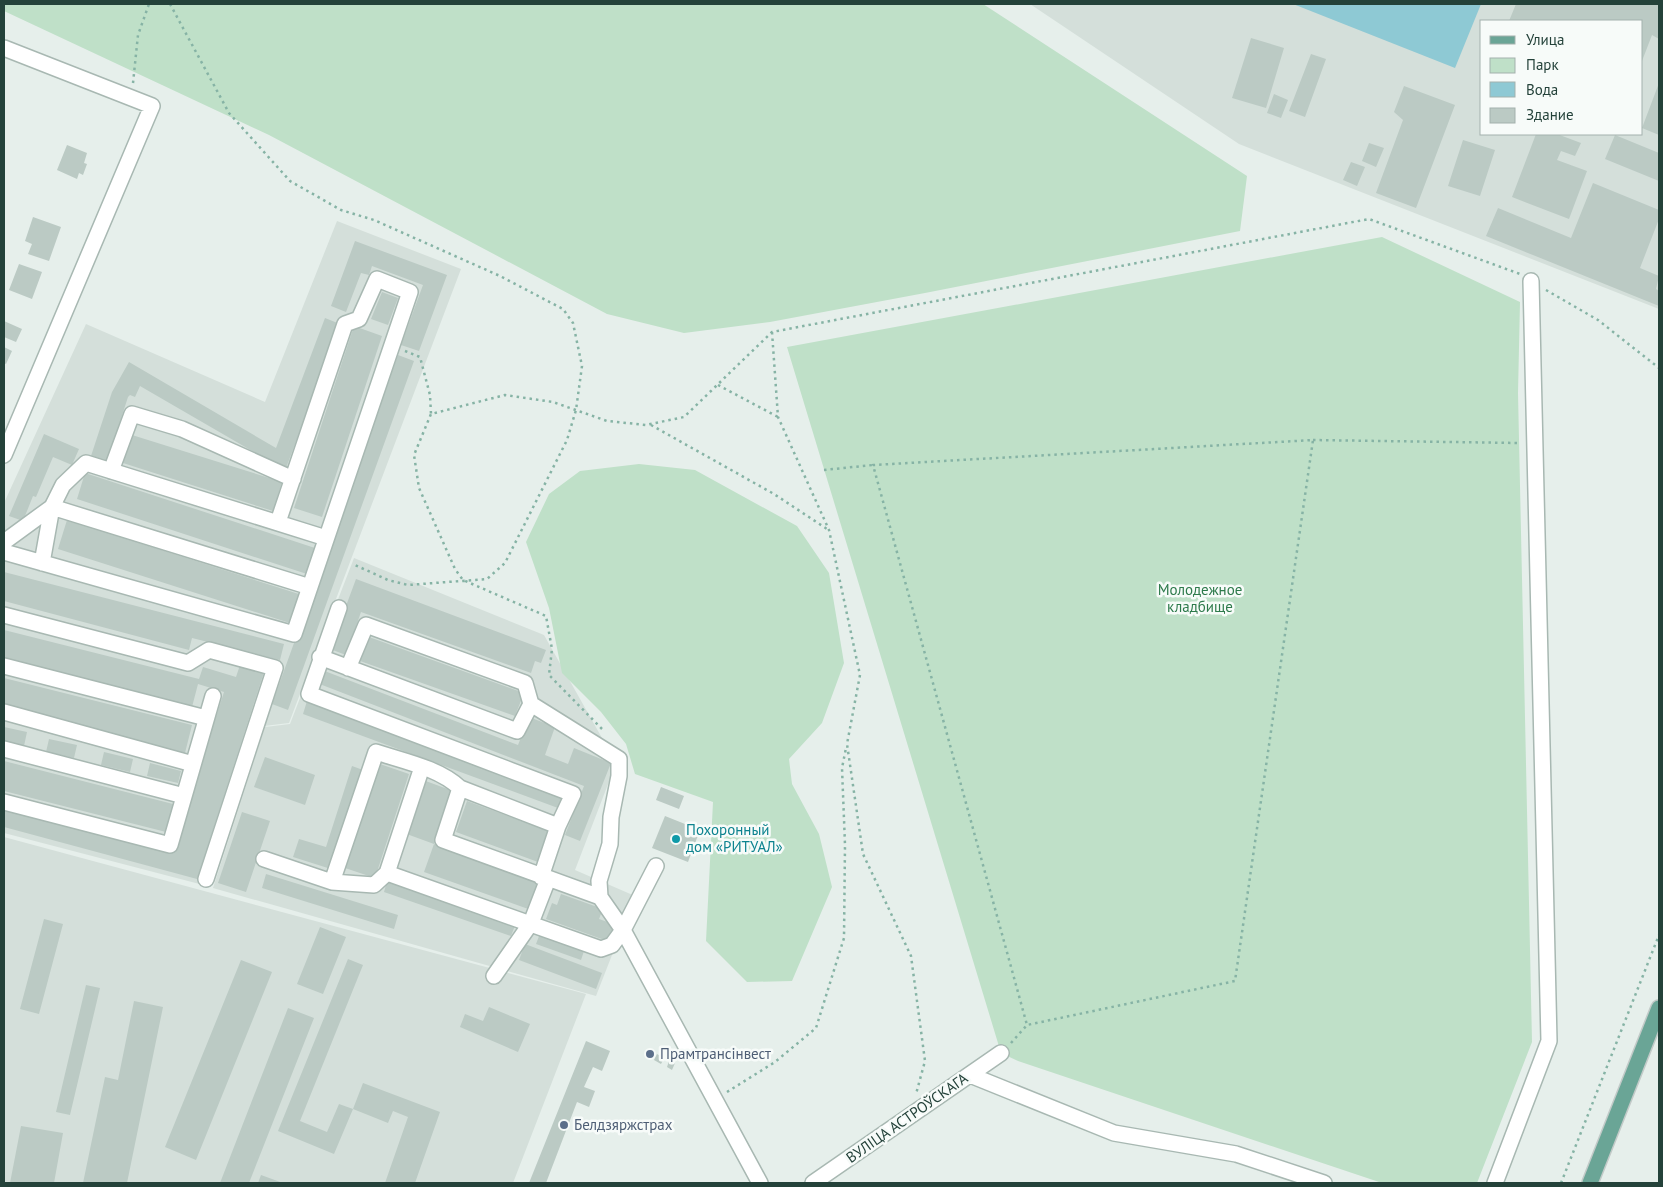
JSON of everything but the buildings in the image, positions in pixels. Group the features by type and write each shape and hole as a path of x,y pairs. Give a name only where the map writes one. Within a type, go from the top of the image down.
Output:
{"main road":[{"path":"1590,1183 1659,1008"}],"street":[{"path":"4,48 152,106 5,450"},
{"path":"4,552 294,634 410,292 377,279 359,319 345,324 278,522"},
{"path":"1495,1183 1549,1041 1531,281"},
{"path":"111,471 132,414 182,429 293,479"},
{"path":"42,563 52,507 63,485 86,463 326,538"},
{"path":"52,507 310,587"},
{"path":"4,542 52,507"},
{"path":"339,608 320,657 309,694 573,794 558,826 531,923 494,976"},
{"path":"4,615 188,663 209,650 275,668 206,879"},
{"path":"348,668 366,625 525,683 531,704 619,758 619,776 611,817 610,844 599,881 600,897 623,930 760,1183"},
{"path":"320,657 517,731 531,704"},
{"path":"4,666 206,718"},
{"path":"4,802 170,845 213,696"},
{"path":"4,712 193,764"},
{"path":"4,748 184,796"},
{"path":"332,882 376,752 422,767 452,780 460,788 558,826"},
{"path":"264,859 332,882 374,884 387,873 422,767"},
{"path":"460,788 443,840 600,897"},
{"path":"387,873 601,949 612,945 623,930 656,866"},
{"name":"ВУЛІЦА АСТРОЎСКАГА","path":"813,1183 1001,1053"},
{"path":"970,1075 1114,1133 1236,1154 1324,1183"}],"path":[{"path":"133,99 133,66 138,35 149,4"},
{"path":"170,4 229,113 290,181 341,210 374,220 500,276 563,309 573,324 582,366 576,410 567,440 505,563 487,579 408,585 388,580 355,565"},
{"path":"431,414 505,395 553,402 607,421 650,424 684,417 772,332 1369,219 1518,273 1598,320 1659,368"},
{"path":"715,1099 775,1062 816,1028 844,938 845,845 842,768 860,675 829,530 778,417 772,332"},
{"path":"392,346 420,357 430,394 431,414 414,455 420,488 456,569 463,580 546,616 552,649 549,675 605,732"},
{"path":"718,384 778,417"},
{"path":"650,424 774,494 829,530"},
{"path":"824,470 1313,440 1519,443"},
{"path":"1001,1053 1027,1025 1235,981 1313,440"},
{"path":"873,466 1027,1025"},
{"path":"847,744 863,854 911,956 925,1061 910,1117"},
{"path":"1561,1183 1659,935"}],"shaded area":[{"path":"1030,4 1659,4 1659,309 1239,144"},
{"path":"337,221 461,269 289,723 264,726 211,887 4,833 4,503 86,324 265,402"},
{"path":"354,558 544,635 602,738 615,766 575,870 635,896 596,996 213,888 265,727 290,724"},
{"path":"4,837 586,994 513,1183 4,1183"}],"green space":[{"path":"4,4 983,4 1247,176 1240,231 770,322 684,333 607,314 269,135 4,11"},
{"name":"Молодежное кладбище","path":"1382,237 1520,302 1518,393 1532,1042 1477,1183 1382,1183 1018,1061 1001,1053 787,347"},
{"path":"639,464 695,470 797,526 829,573 844,663 822,723 789,759 792,784 819,834 832,887 792,981 747,982 706,941 713,802 635,774 626,744 601,712 562,673 549,608 526,542 549,494 580,471"}],"water":[{"path":"1293,4 1481,4 1455,68"}],"place":[{"name":"Похоронный дом «РИТУАЛ»","path":"676,839"},
{"name":"Прамтрансінвест","path":"650,1054"},
{"name":"Белдзяржстрах","path":"564,1125"}]}
